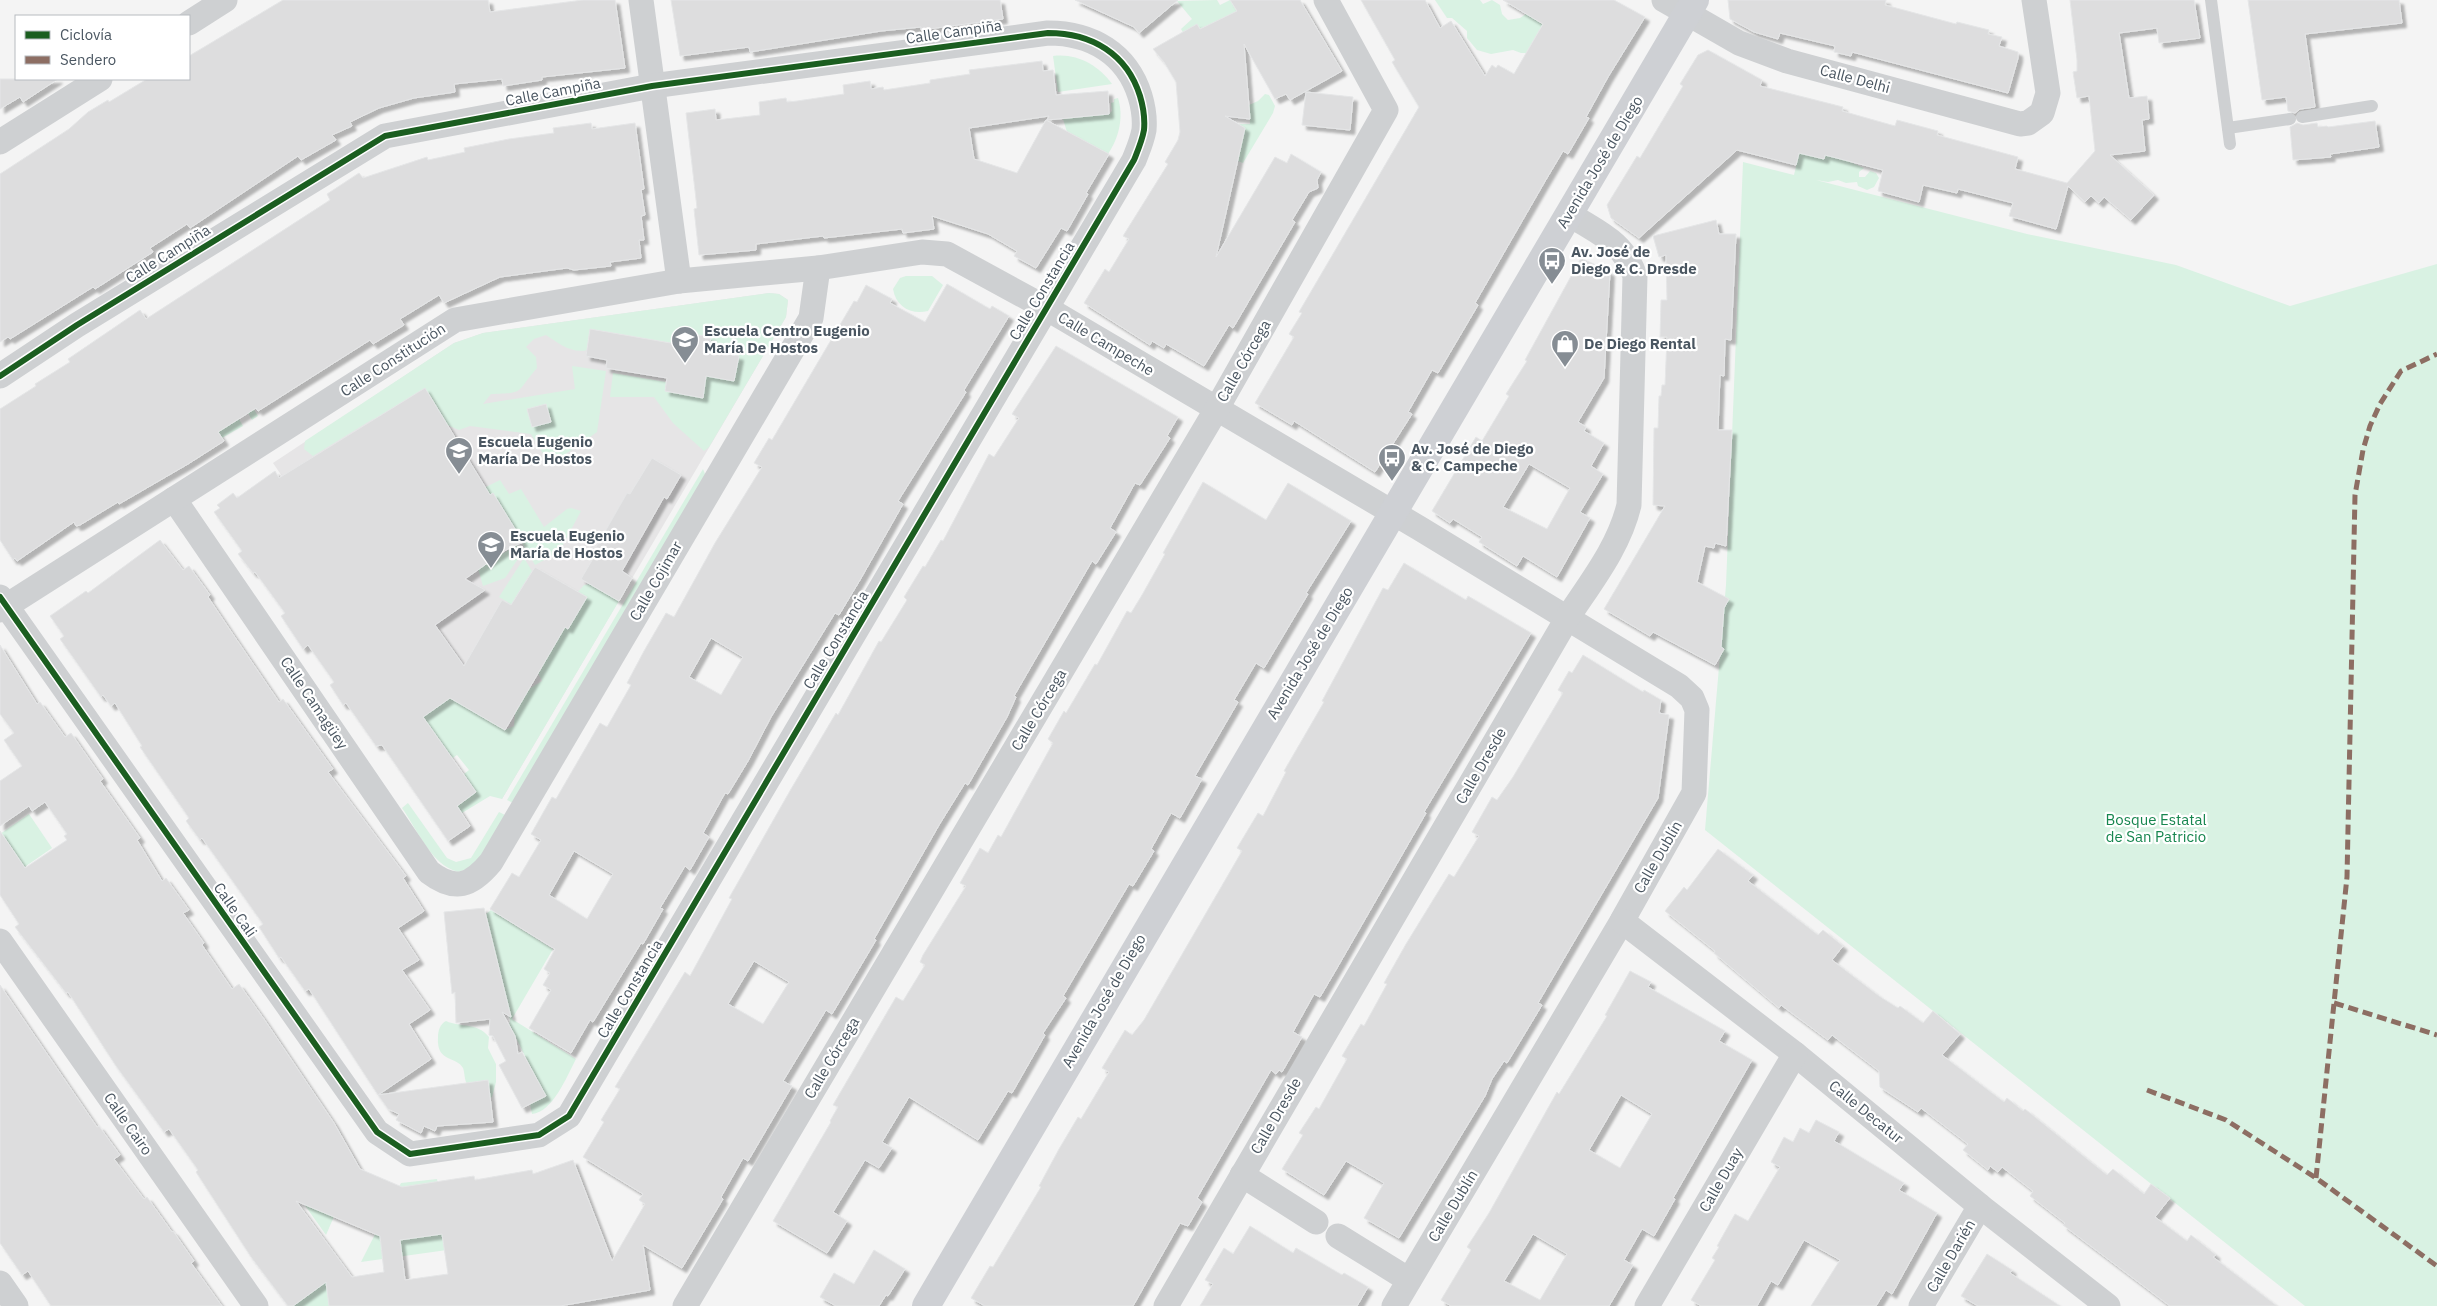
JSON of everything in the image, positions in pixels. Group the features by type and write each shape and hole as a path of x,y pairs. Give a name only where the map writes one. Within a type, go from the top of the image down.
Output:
{"main road":[{"name":"Avenida José de Diego","path":"926,1306 1691,7"}],"street":[{"path":"190,22 225,0"},
{"path":"641,0 679,282"},
{"name":"Calle Córcega","path":"685,1306 1216,410 1386,110 1326,0"},
{"name":"Calle Delhi","path":"1664,0 1691,7 1739,43 1787,61 2020,124 2034,120 2042,113 2048,93 2034,0"},
{"name":"Calle Campiña","path":"0,376 77,325 385,136 652,86 1028,35 1066,33 1100,44 1116,56 1130,72 1142,103"},
{"path":"0,142 98,80"},
{"name":"Calle Constancia","path":"498,1141 539,1135 570,1116 1134,160 1144,129 1142,103"},
{"name":"Calle Dresde","path":"1166,1306 1568,618 1620,534 1630,505 1635,276 1626,254 1619,247 1569,214"},
{"name":"Calle Campeche","path":"679,282 818,268 922,252 948,254 1046,308 1393,513"},
{"name":"Calle Cojimar","path":"468,883 480,875 491,862 810,318 818,268"},
{"name":"Calle Constitución","path":"2,604 174,499 455,320 679,282"},
{"name":"Calle Camagüey","path":"174,499 429,872 442,882 455,885 468,883"},
{"name":"Calle Dublín","path":"1393,513 1679,686 1692,698 1697,710 1694,794 1622,921 1394,1306"},
{"name":"Calle Cali","path":"2,604 377,1132 410,1154 498,1141"},
{"name":"Calle Decatur","path":"1622,921 1795,1054 1980,1206 2108,1306"},
{"name":"Calle Cairo","path":"0,941 256,1306"},
{"name":"Calle Duay","path":"1646,1306 1795,1054"},
{"path":"1242,1175 1316,1222"},
{"name":"Calle Darién","path":"1921,1306 1980,1206"},
{"path":"1338,1236 1409,1280"},
{"path":"0,1283 16,1306"}],"lane":[{"path":"2211,0 2230,144"},
{"path":"2228,128 2372,106"}],"shaded area":[{"name":"Escuela Eugenio María de Hostos","path":"769,293 779,294 788,300 786,317 502,799 273,463 454,343 483,333"}],"green space":[{"path":"1217,0 1220,5 1230,0 1245,26 1207,26 1185,36 1181,29 1192,19 1177,1"},
{"path":"1435,0 1480,0 1483,4 1492,0 1500,5 1502,14 1508,20 1520,18 1526,14 1543,24 1526,53 1513,50 1491,54 1477,50 1467,38 1467,31 1452,18 1447,18"},
{"path":"1053,56 1070,56 1086,62 1100,71 1112,84 1058,92"},
{"path":"1265,94 1269,95 1275,106 1273,113 1243,163 1238,161 1243,136 1219,134 1229,124 1250,124 1249,105 1258,101"},
{"path":"1118,98 1121,113 1118,134 1108,154 1067,132 1063,119 1109,114 1112,111 1111,103 1114,102 1114,99"},
{"name":"Bosque Estatal de San Patricio","path":"1805,128 1804,154 1824,159 1829,142 1848,161 1864,168 1859,172 1859,177 1865,177 1870,171 1876,173 1879,178 1874,187 1867,190 1858,186 1857,182 1846,183 1838,180 1828,182 1816,180 2027,234 2176,265 2290,306 2437,264 2437,1306 2305,1306 1705,830 1726,585 1743,162 1794,175"},
{"path":"906,276 932,276 943,285 928,311 910,311 897,301 893,289 900,278"},
{"path":"769,293 779,294 788,300 786,317 709,447 704,451 673,423 654,397 610,397 613,373 666,382 665,391 702,398 706,376 734,381 739,356 711,351 712,348 709,348 710,337 685,333 683,340 675,344 590,329 587,350 571,349 546,335 534,339 526,347 536,357 537,368 519,390 510,393 491,394 483,404 575,389 572,366 606,371 597,432 550,465 531,434 470,426 459,430 447,425 386,439 373,419 313,456 304,449 305,441 454,343 483,333"},
{"path":"219,353 258,416 252,420 248,413 251,411 227,373 200,389 224,428 239,419 243,426 222,438 188,383"},
{"path":"703,469 707,479 513,803 507,800"},
{"path":"500,480 509,494 521,489 544,527 567,509 571,508 581,511 559,552 535,565 493,493 486,497 482,489"},
{"path":"462,512 492,560 517,545 522,553 505,578 483,586"},
{"path":"524,558 532,571 515,598 568,629 578,592 584,585 590,584 619,601 502,799 490,796 462,813 457,806 476,792 464,774 469,770 457,755 423,779 447,752 428,724 387,753 383,745 447,696 505,730 514,726 515,713 529,689 542,681 538,673 561,633 499,597"},
{"path":"408,803 447,858 456,862 471,858 499,812 507,816 476,866 458,872 448,868 432,854 402,808"},
{"path":"29,814 52,848 0,884 0,834"},
{"path":"491,910 553,949 512,1019 576,1059 553,1100 540,1112 532,1114 530,1104 545,1096 512,1030 508,1032 510,1020 486,914"},
{"path":"446,1021 474,1027 489,1037 488,1048 496,1064 496,1082 492,1097 490,1098 467,1084 463,1068 460,1064 443,1055 440,1051 438,1032"},
{"path":"437,1179 443,1220 490,1244 361,1262 401,1183"},
{"path":"299,1197 339,1205 326,1235"},
{"path":"331,1278 328,1294 329,1306 293,1306"}],"building":[{"path":"283,0 488,0 490,12 583,0 615,0 625,68 542,77 542,80 503,86 502,79 454,84 455,92 414,98 379,108 350,122 352,126 332,135 336,140 301,160 298,156 190,228 187,224 150,248 153,252 95,289 93,287 10,339 8,337 0,342 0,174 69,129 88,112 108,100 109,102 145,80 190,80 190,55"},
{"path":"671,0 1000,0 1003,19 921,30 921,27 881,31 750,52 749,47 680,56"},
{"path":"1075,0 1178,0 1139,33 1134,27"},
{"path":"1230,0 1300,0 1342,71 1290,100 1286,94 1275,99 1244,44 1250,119 1225,116 1245,128 1216,257 1275,157 1287,163 1291,154 1321,172 1317,180 1318,188 1309,192 1292,220 1295,222 1233,328 1229,325 1204,366 1166,344 1164,348 1152,341 1150,345 1084,303 1105,269 1109,272 1129,239 1123,236 1168,164 1165,162 1178,140 1180,132 1176,82 1164,62 1153,49 1197,24 1200,29 1237,11"},
{"path":"1361,0 1425,0 1440,28 1451,21 1485,76 1492,65 1496,68 1498,65 1514,74 1543,24 1503,0 1614,0 1645,17 1608,77 1586,117 1589,118 1568,154 1563,151 1475,303 1478,305 1438,373 1432,370 1408,412 1412,414 1375,472 1294,421 1292,425 1255,403 1294,337 1289,334 1302,313 1299,312 1419,107 1392,62 1395,60"},
{"path":"1728,0 1886,0 1885,5 1956,24 1957,22 1989,30 1988,34 2002,37 1999,46 2018,52 2018,58 2008,93 1852,52 1851,56 1834,52 1835,46 1780,33 1778,39 1754,32 1730,19"},
{"path":"2070,0 2194,0 2200,38 2159,43 2157,28 2119,33 2129,98 2147,96 2149,119 2142,120 2145,151 2110,155 2154,195 2131,220 2104,197 2099,203 2091,196 2085,202 2068,186 2056,229 2009,216 2013,203 1958,189 1957,193 1923,185 1919,202 1878,191 1883,170 1825,155 1824,159 1799,153 1796,165 1737,150 1639,238 1611,218 1607,205 1637,156 1640,158 1683,86 1680,84 1698,55 1708,50 1762,80 1760,86 1843,107 1842,111 1895,126 1897,120 1938,131 1937,135 2018,157 2015,169 2067,183 2095,151 2089,96 2077,98 2073,72 2077,71 2077,60"},
{"path":"2248,0 2399,0 2402,23 2305,34 2315,107 2300,109 2295,113 2288,111 2286,97 2262,100"},
{"path":"1042,61 1043,71 1053,70 1056,95 1108,91 1109,114 1047,120 1049,116 969,128 974,159 1017,173 1046,120 1109,154 1086,193 1088,194 1067,231 1061,228 1036,268 1014,256 1017,251 988,234 932,216 934,229 903,233 902,229 824,238 823,236 756,244 756,250 699,255 694,209 697,208 686,113 715,109 716,120 760,115 759,102 786,98 787,102 844,94 843,85 870,81 871,89 883,87 884,90 930,83 930,80 970,74 969,70"},
{"path":"0,79 56,80 23,102 20,97 0,109"},
{"path":"1306,92 1353,97 1350,130 1302,125"},
{"path":"2375,121 2379,147 2330,154 2331,157 2293,160 2290,127 2297,123 2303,125 2317,123 2318,127 2328,127"},
{"path":"591,123 592,129 635,123 644,189 641,190 645,215 641,216 644,240 639,240 641,258 610,262 611,266 574,270 567,268 500,277 444,303 439,295 400,319 404,325 373,344 370,340 258,411 256,408 218,432 224,441 188,464 80,525 76,526 74,522 17,561 15,558 13,560 0,540 0,409 70,362 68,359 140,310 146,319 330,200 327,194 359,173 363,178 427,157 428,160 465,152 464,148 554,133 553,128"},
{"path":"1716,220 1719,234 1736,234 1731,340 1725,339 1724,376 1720,375 1718,430 1732,430 1726,546 1715,543 1714,548 1705,546 1697,582 1729,599 1724,608 1721,647 1724,649 1715,665 1653,632 1650,636 1604,609 1665,506 1653,505 1654,428 1658,428 1659,396 1661,396 1662,385 1665,385 1667,337 1660,337 1661,300 1667,300 1666,255 1659,257 1653,236"},
{"path":"1581,258 1610,272 1604,378 1578,422 1586,427 1584,431 1604,443 1591,466 1603,474 1580,512 1590,518 1557,577 1523,556 1517,566 1479,542 1482,537 1453,519 1450,523 1432,511 1476,437 1482,441 1509,396 1506,394 1527,361 1525,360","holes":["1529,464 1570,488 1547,529 1503,507"]},
{"path":"947,284 990,309 992,306 1009,316 964,390 966,392 898,501 903,504 860,580 839,615 835,613 771,717 728,794 725,793 703,833 709,837 690,870 685,866 660,908 663,909 643,944 641,943 593,1022 590,1020 571,1053 529,1028 551,990 543,985 550,973 544,969 555,949 490,909 512,873 519,877 541,840 531,834 552,797 556,799 600,723 607,727 631,685 627,683 666,613 674,617 715,543 762,467 754,463 769,438 772,440 854,301 857,302 866,285 892,299 890,303 925,322","holes":["711,638 743,657 721,695 689,677","574,851 613,874 587,919 549,895"]},
{"path":"590,329 682,345 685,333 711,337 709,348 712,348 711,351 739,356 734,381 706,376 703,398 665,391 667,378 606,368 607,360 586,356"},
{"path":"1056,346 1178,417 1167,436 1170,438 1140,485 1135,483 1110,528 1116,532 1096,564 1092,561 1014,696 1016,697 1007,717 968,785 965,783 939,825 874,939 876,940 832,1014 826,1010 783,1081 792,1086 748,1161 743,1158 721,1197 723,1199 682,1268 643,1245 650,1290 560,1306 329,1306 326,1282 293,1306 288,1306 251,1257 196,1172 198,1170 169,1129 164,1132 116,1066 68,992 66,993 15,927 19,924 0,895 0,831 25,868 67,840 64,836 67,834 45,802 32,811 29,806 0,826 0,781 22,766 4,740 14,733 0,714 0,645 37,704 40,702 65,737 71,733 103,779 100,781 140,838 137,840 162,881 166,878 189,910 183,913 204,943 202,945 232,989 239,984 264,1019 334,1123 360,1169 402,1187 474,1176 475,1180 532,1170 533,1174 573,1160 612,1261 645,1204 639,1200 643,1194 583,1157 604,1122 601,1120 620,1089 615,1087 685,972 690,976 732,899 729,898 836,713 838,715 879,641 881,642 907,600 904,597 941,540 943,541 989,454 994,457 1019,418 1012,414","holes":["754,961 789,982 763,1024 728,1004","296,1201 380,1236 384,1272 352,1277","442,1234 448,1274 405,1280 400,1240"]},
{"path":"425,388 490,495 493,493 523,542 506,550 465,579 485,590 435,625 464,666 502,600 511,605 535,567 587,597 568,629 565,627 505,730 450,698 423,717 476,792 457,806 470,826 448,841 382,745 376,746 346,703 343,705 330,685 334,682 308,645 303,649 281,616 285,613 255,572 253,573 238,554 242,551 214,512 220,508 217,505 233,493 237,498 275,471 279,478"},
{"path":"546,404 551,422 532,427 527,409"},
{"path":"652,458 681,475 667,499 664,497 622,571 632,578 619,601 581,579 594,557 591,556 627,493 630,494"},
{"path":"1203,482 1266,520 1288,483 1351,521 1306,593 1308,594 1264,668 1256,663 1234,700 1238,702 1195,776 1202,779 1180,818 1171,813 1151,849 1154,851 1133,886 1129,884 1063,996 1066,998 1043,1033 1045,1035 1012,1093 1008,1091 978,1140 909,1097 882,1142 892,1148 879,1168 865,1160 833,1212 847,1221 827,1253 773,1221 831,1122 838,1107 833,1105 896,997 903,1001 925,965 920,962 923,955 966,886 960,883 980,848 988,853 998,835 1001,837 1053,743 1048,739 1095,664 1097,665 1127,611 1131,613 1142,595"},
{"path":"160,540 183,570 189,566 210,595 208,597 279,702 283,699 333,769 328,772 406,876 403,878 424,911 398,928 419,960 402,970 430,1010 409,1024 431,1059 378,1095 309,989 305,991 281,957 279,958 259,927 263,924 202,838 200,840 186,821 189,818 140,747 142,746 115,703 111,706 103,695 101,697 60,639 64,636 50,616 86,591 88,593"},
{"path":"1404,563 1466,600 1468,596 1531,633 1424,812 1426,813 1320,997 1314,994 1293,1032 1302,1037 1282,1072 1279,1070 1276,1074 1271,1070 1197,1198 1202,1202 1188,1226 1180,1223 1133,1306 985,1306 971,1298 990,1266 993,1267 1041,1187 1039,1186 1078,1117 1081,1119 1109,1072 1102,1068 1125,1030 1132,1035 1144,1020 1242,851 1237,848 1258,813 1263,816 1286,772 1284,771 1324,702 1322,701 1383,588 1388,590"},
{"path":"1583,655 1643,692 1644,690 1661,700 1659,713 1669,715 1658,798 1538,1003 1542,1005 1507,1063 1504,1061 1492,1079 1485,1096 1399,1238 1364,1218 1384,1183 1346,1161 1324,1195 1282,1169 1303,1135 1299,1133 1316,1107 1319,1109 1347,1059 1342,1056 1361,1024 1364,1026 1387,984 1384,983 1406,944 1449,874 1454,877 1479,836 1472,832 1492,797 1497,800 1513,777 1563,693 1558,690 1569,671 1572,673"},
{"path":"1718,849 1753,875 1748,881 1818,935 1823,930 1843,946 1832,960 1879,996 1898,1008 1900,1006 1923,1023 1933,1011 1960,1034 1942,1055 2004,1102 2007,1098 2023,1111 2025,1109 2107,1175 2113,1169 2144,1194 2151,1184 2170,1198 2155,1217 2187,1241 2191,1235 2216,1255 2213,1257 2277,1306 2170,1306 2063,1225 2065,1223 2030,1196 2033,1191 2002,1167 1998,1172 1990,1166 1988,1170 1963,1150 1968,1144 1921,1108 1918,1112 1880,1087 1879,1071 1832,1035 1828,1040 1781,1005 1779,1008 1714,953 1715,951 1665,911 1684,887 1687,890"},
{"path":"484,908 511,1017 502,1012 515,1036 518,1054 522,1052 546,1096 522,1108 499,1065 506,1061 493,1036 489,1035 490,1019 456,1023 455,992 452,994 444,912"},
{"path":"1630,971 1651,982 1648,987 1725,1031 1719,1041 1752,1060 1673,1198 1675,1199 1654,1236 1642,1229 1624,1260 1633,1265 1609,1306 1451,1306 1441,1300 1471,1250 1467,1247 1489,1213 1557,1092 1559,1094 1607,1016 1605,1015","holes":["1621,1095 1652,1114 1620,1168 1589,1150","1533,1234 1567,1254 1540,1300 1504,1281"]},
{"path":"0,985 97,1127 99,1126 120,1155 114,1159 144,1199 147,1197 173,1231 194,1261 191,1263 222,1306 51,1306 28,1271 22,1275 0,1243"},
{"path":"488,1080 493,1122 437,1126 435,1131 424,1126 421,1133 396,1120 399,1114 388,1109 378,1095"},
{"path":"1816,1120 1839,1132 1834,1141 1904,1183 1899,1190 1937,1213 1892,1294 1886,1290 1876,1306 1811,1306 1840,1260 1804,1240 1778,1285 1771,1281 1757,1306 1701,1306 1691,1300 1715,1260 1712,1258 1719,1247 1717,1246 1735,1214 1748,1221 1780,1167 1771,1162 1784,1137 1793,1142 1800,1128 1809,1133"},
{"path":"1250,1226 1293,1253 1296,1248 1342,1275 1344,1273 1368,1287 1357,1306 1200,1306 1213,1284 1205,1280 1224,1248 1233,1254"},
{"path":"874,1250 905,1269 888,1296 886,1295 879,1306 836,1306 820,1297 834,1273 854,1284"},
{"path":"1987,1254 2012,1270 2010,1273 2060,1306 1978,1306 1961,1296"}],"marked path":[{"path":"2316,1178 2347,877 2355,495 2363,450 2370,426 2380,404 2401,371 2437,354"},
{"path":"2334,1003 2437,1035"},
{"path":"2147,1090 2226,1120 2316,1178 2437,1266"}],"cycle path":[{"path":"0,376 77,325 385,136 652,86 1048,33 1079,37 1106,49 1126,68 1134,81 1141,100 1144,130 1134,160 569,1116 539,1135 410,1154 377,1132 0,597"}],"place":[{"name":"Av. José de Diego & C. Dresde","path":"1552,285"},
{"name":"Escuela Centro Eugenio María De Hostos","path":"685,364"},
{"name":"De Diego Rental","path":"1565,368"},
{"name":"Escuela Eugenio María De Hostos","path":"459,475"},
{"name":"Av. José de Diego & C. Campeche","path":"1392,482"},
{"name":"Escuela Eugenio María de Hostos","path":"491,569"}]}
